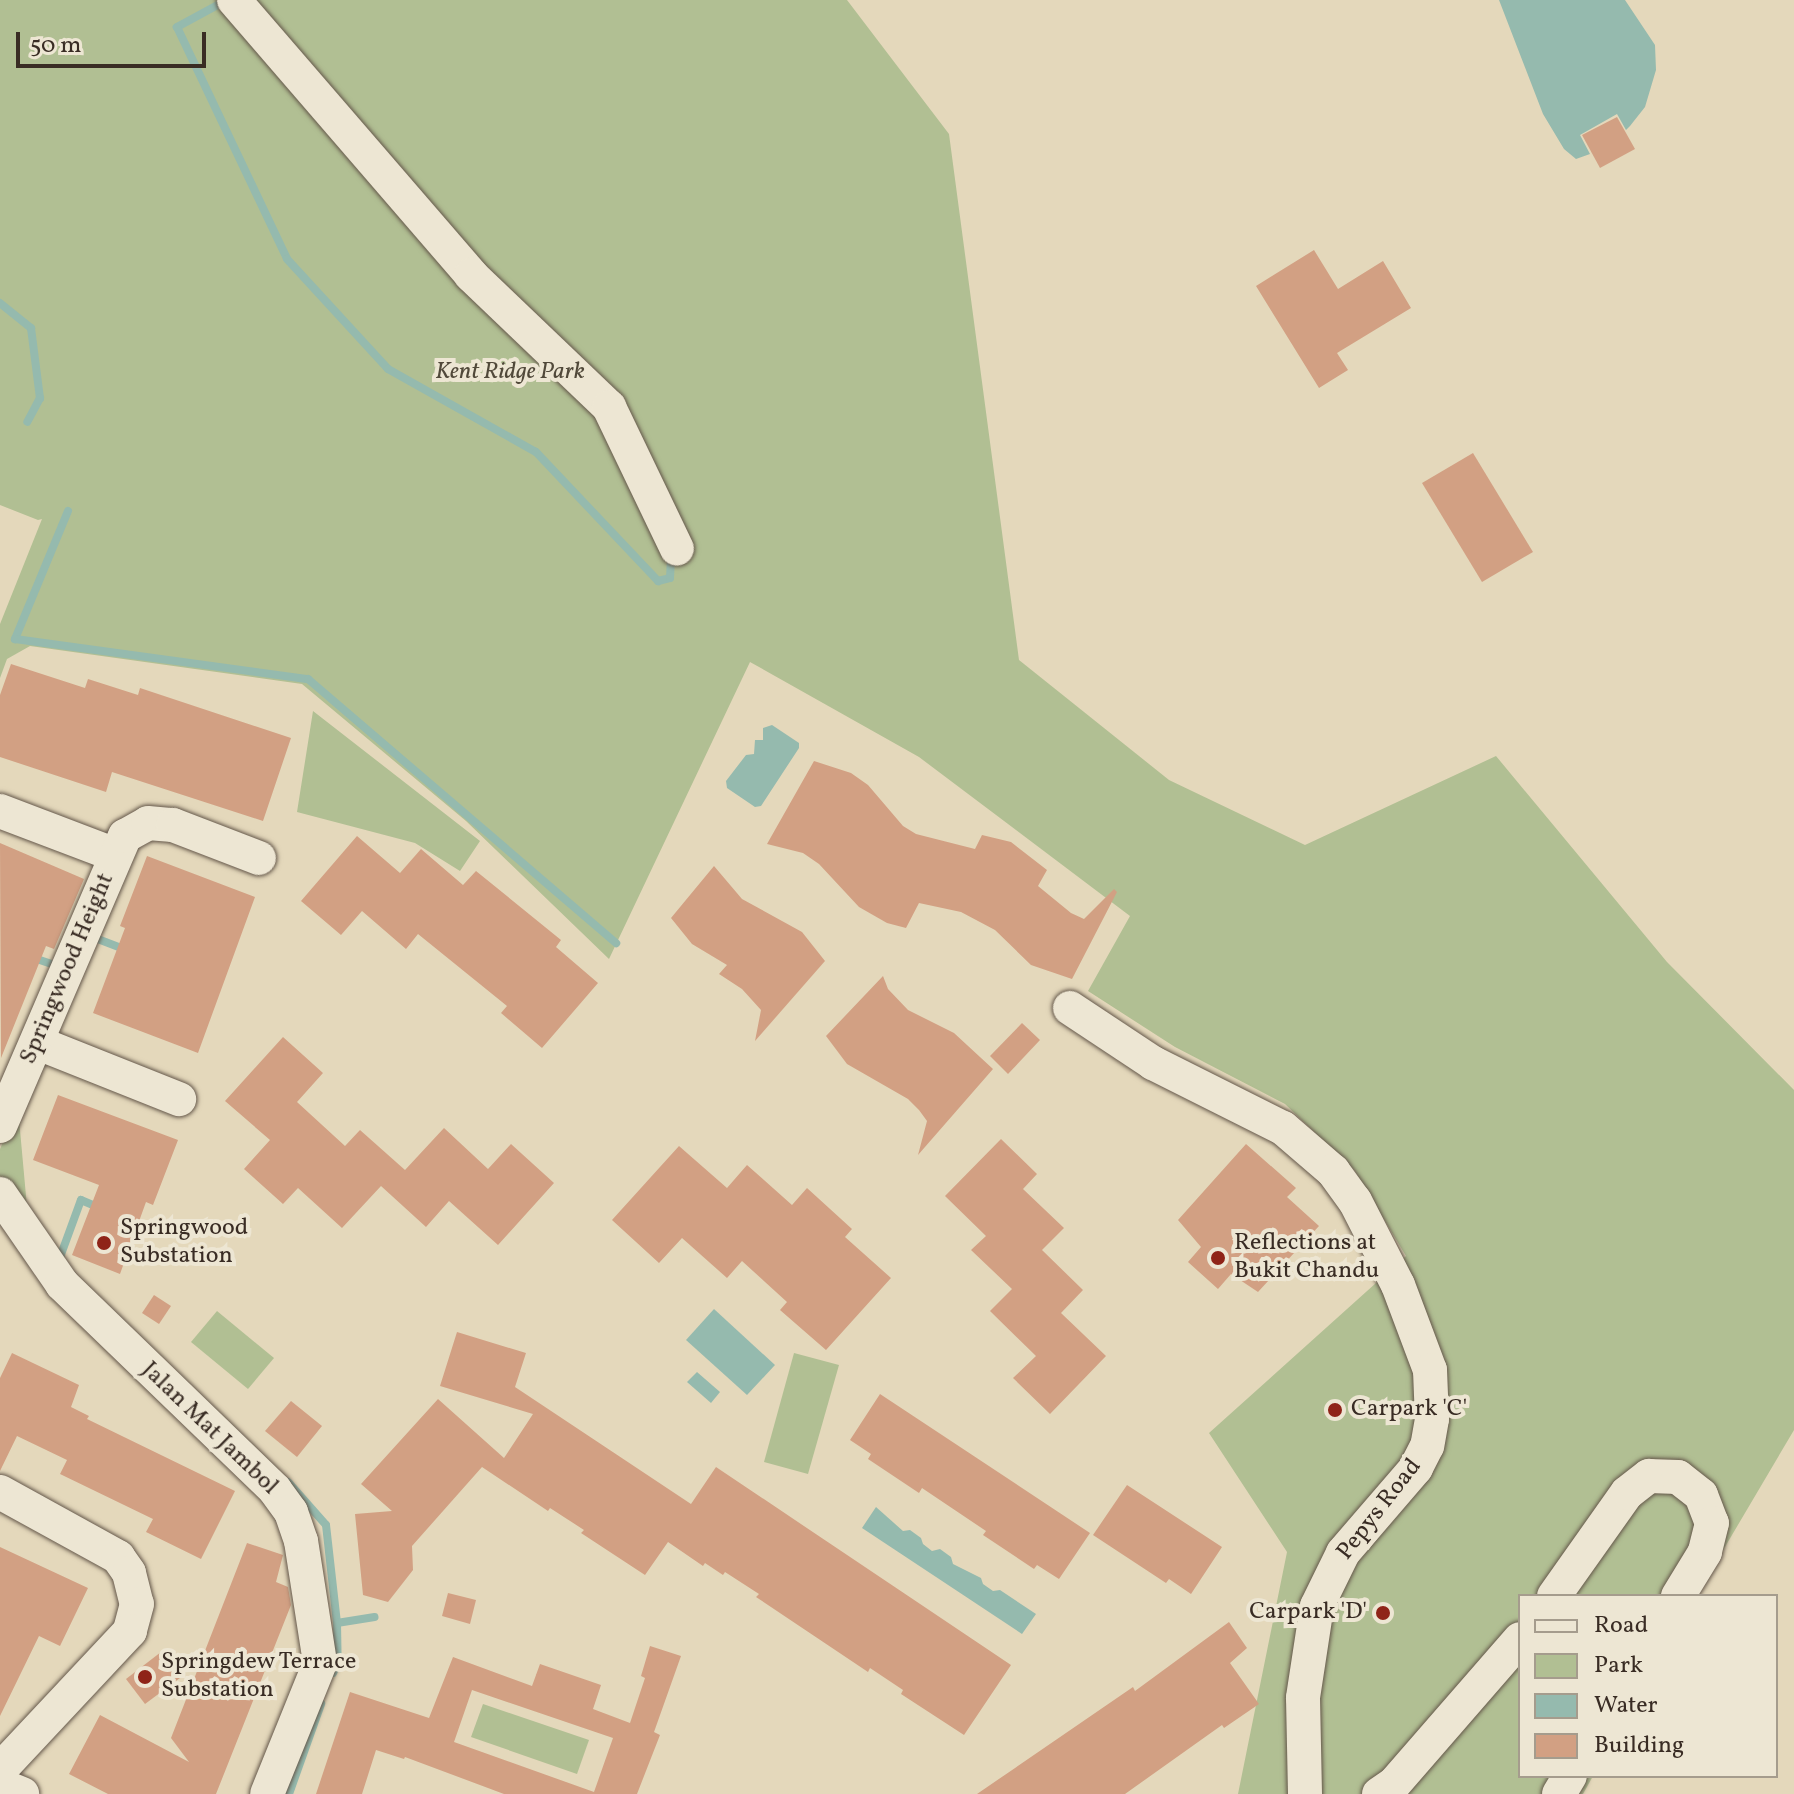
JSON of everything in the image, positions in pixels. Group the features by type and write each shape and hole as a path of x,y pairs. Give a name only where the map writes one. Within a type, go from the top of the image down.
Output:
{"street":[{"path":"234,0 471,275 609,407 677,549"},
{"path":"0,811 116,855"},
{"name":"Springwood Height","path":"0,1126 125,836 148,823 173,825 259,858"},
{"name":"Pepys Road","path":"1070,1008 1153,1063 1283,1128 1333,1171 1355,1201 1398,1285 1430,1370 1432,1419 1427,1446 1416,1468 1343,1553 1317,1606 1303,1698 1305,1794"},
{"path":"38,1043 179,1099"},
{"name":"Jalan Mat Jambol","path":"0,1194 62,1284 275,1490 291,1512 301,1541 320,1663 267,1794"},
{"path":"1555,1594 1627,1493 1649,1476 1678,1477 1701,1495 1712,1523 1705,1552 1679,1594"},
{"path":"0,1492 118,1557 129,1573 137,1604 130,1631 0,1770"},
{"path":"1379,1794 1394,1784 1518,1641"},
{"path":"0,1785 22,1794"}],"green space":[{"name":"Kent Ridge Park","path":"0,0 847,0 949,134 1019,660 1169,780 1305,845 1496,756 1667,962 1794,1090 1794,1430 1697,1594 1518,1594 1518,1778 1592,1778 1583,1794 1238,1794 1287,1552 1209,1433 1406,1256 1355,1171 1285,1104 1175,1047 1088,991 1130,916 919,757 750,662 609,959 466,821 302,684 30,646 7,659 0,678 0,624 42,519 0,505"},
{"path":"313,711 480,841 460,871 415,843 297,812"},
{"path":"18,1108 28,1218 0,1176 0,1149"},
{"path":"217,1311 274,1358 248,1389 191,1342"},
{"path":"794,1353 839,1365 808,1474 764,1462"},
{"path":"483,1704 589,1740 577,1774 471,1737"}],"water":[{"path":"1499,0 1625,0 1655,45 1656,70 1645,107 1630,126 1626,130 1617,114 1580,135 1590,154 1576,159 1564,149 1543,114"},
{"path":"772,725 799,743 799,748 761,806 755,807 727,788 726,781 746,755 754,754 755,740 763,740 763,728"},
{"path":"714,1309 775,1365 747,1395 686,1340"},
{"path":"697,1372 720,1392 711,1403 687,1382"},
{"path":"876,1507 903,1531 910,1530 921,1538 932,1551 940,1549 951,1557 953,1564 981,1578 983,1584 993,1591 1000,1590 1036,1614 1022,1634 862,1528"}],"building":[{"path":"1617,117 1635,149 1600,168 1582,135"},
{"path":"1314,250 1338,289 1383,261 1411,308 1337,353 1348,370 1319,388 1256,286"},
{"path":"1473,453 1533,552 1482,582 1422,483"},
{"path":"11,664 85,688 88,679 138,695 140,688 291,738 263,821 112,772 106,792 0,757 0,695"},
{"path":"814,761 851,773 868,785 903,826 916,834 975,849 982,835 1011,842 1047,870 1038,886 1071,913 1084,919 1114,889 1117,892 1072,979 1031,965 995,930 961,912 919,903 906,928 887,923 859,907 819,864 803,853 767,844"},
{"path":"357,836 400,873 421,849 463,885 476,871 561,940 556,947 598,983 542,1048 501,1013 507,1006 418,934 406,949 362,911 341,935 301,901"},
{"path":"0,843 84,879 54,949 46,946 1,1058"},
{"path":"147,856 255,897 198,1053 93,1013 125,928 120,926"},
{"path":"714,866 742,899 802,932 825,961 755,1041 761,1010 742,989 719,974 727,965 692,944 671,918"},
{"path":"883,976 888,989 908,1010 954,1033 993,1069 918,1155 927,1121 919,1110 908,1099 847,1064 826,1036"},
{"path":"1022,1023 1040,1040 1008,1074 990,1056"},
{"path":"283,1037 323,1073 297,1102 345,1146 360,1130 405,1170 444,1128 488,1169 511,1144 554,1183 498,1245 449,1201 426,1227 381,1186 342,1228 298,1188 283,1204 244,1169 270,1140 225,1101"},
{"path":"58,1095 178,1140 153,1205 146,1202 120,1274 72,1255 99,1185 33,1160"},
{"path":"1001,1139 1037,1174 1023,1189 1064,1228 1042,1250 1083,1290 1061,1313 1106,1356 1050,1414 1013,1378 1036,1356 990,1311 1012,1289 971,1250 986,1236 945,1196"},
{"path":"1246,1144 1296,1188 1287,1197 1319,1226 1258,1292 1231,1274 1218,1289 1188,1262 1201,1247 1178,1220"},
{"path":"679,1146 727,1188 747,1165 792,1205 807,1188 852,1229 845,1237 891,1278 826,1350 780,1310 787,1302 742,1261 727,1278 682,1238 659,1263 612,1220"},
{"path":"154,1295 171,1306 159,1324 142,1313"},
{"path":"457,1332 526,1353 515,1387 691,1504 716,1467 1011,1665 964,1735 901,1694 903,1690 870,1668 868,1672 756,1597 759,1594 725,1572 723,1575 705,1563 703,1566 668,1542 645,1575 581,1533 584,1530 550,1508 548,1511 482,1467 412,1546 413,1570 388,1602 363,1595 355,1514 392,1511 361,1484 438,1399 504,1458 533,1414 440,1386"},
{"path":"12,1353 79,1385 71,1407 89,1416 87,1419 235,1491 201,1559 146,1532 153,1519 60,1474 67,1460 17,1436 0,1471 0,1378"},
{"path":"880,1394 1090,1533 1059,1579 1037,1565 1034,1569 983,1535 986,1531 922,1488 919,1493 868,1459 871,1454 850,1440"},
{"path":"291,1401 322,1426 297,1457 265,1431"},
{"path":"1127,1485 1222,1547 1191,1594 1169,1579 1166,1583 1093,1535"},
{"path":"247,1543 283,1555 276,1582 288,1587 291,1605 216,1794 108,1794 69,1774 100,1715 189,1762 171,1738"},
{"path":"0,1547 88,1588 60,1646 39,1636 0,1716"},
{"path":"448,1593 476,1600 470,1624 442,1616"},
{"path":"1229,1622 1247,1648 1230,1663 1259,1704 1224,1728 1222,1725 1125,1794 977,1794 1133,1687 1135,1691"},
{"path":"650,1646 681,1656 654,1732 660,1735 637,1794 504,1794 405,1757 376,1750 362,1794 316,1794 350,1692 429,1718 453,1657 532,1686 540,1664 601,1685 593,1709 630,1723 645,1678 641,1676","holes":["472,1690 613,1738 594,1792 454,1742"]},
{"name":"Springdew Terrace Substation","path":"161,1652 180,1678 145,1704 126,1679"}],"waterway":[{"path":"225,1 177,27 287,259 388,369 536,452 658,581 670,578 671,556"},
{"path":"0,303 31,328 40,398 27,422"},
{"path":"68,511 15,639 308,679 616,943"},
{"path":"90,936 126,950"},
{"path":"31,957 60,967"},
{"path":"59,1260 81,1200 102,1209"},
{"path":"288,1482 326,1525 337,1623 338,1662 333,1673"},
{"path":"337,1623 375,1617"},
{"path":"289,1794 321,1704"}],"place":[{"name":"Springwood Substation","path":"104,1243"},
{"name":"Reflections at Bukit Chandu","path":"1218,1258"},
{"name":"Carpark 'C'","path":"1335,1410"},
{"name":"Carpark 'D'","path":"1383,1613"},
{"name":"Springdew Terrace Substation","path":"145,1677"}]}
